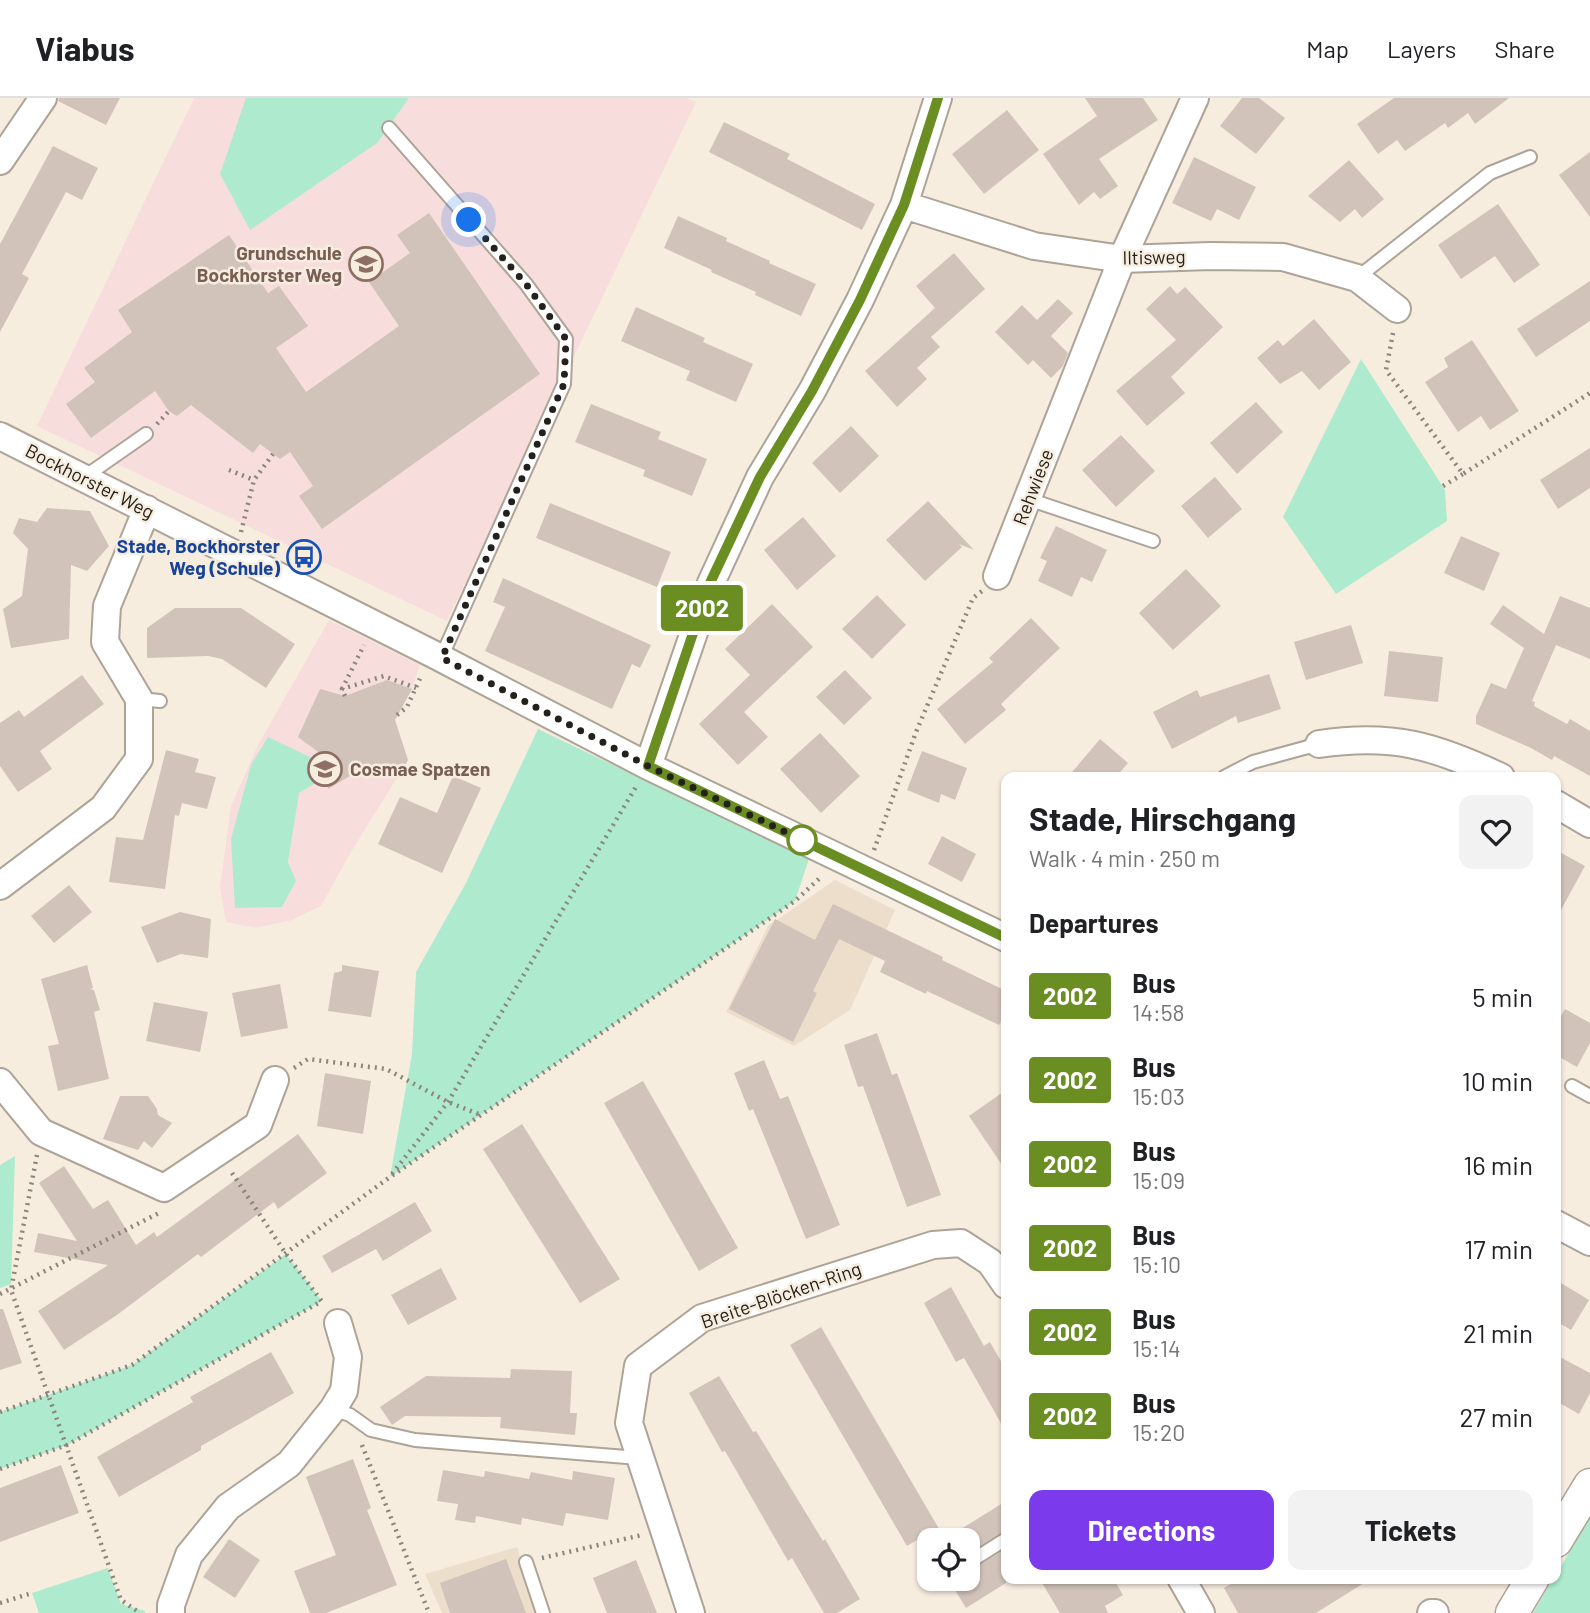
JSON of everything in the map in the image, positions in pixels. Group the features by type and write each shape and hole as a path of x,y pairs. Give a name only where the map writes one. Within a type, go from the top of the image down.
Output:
{"street":[{"path":"0,161 43,98"},
{"path":"648,766 710,583 760,477 812,391 860,300 904,205 938,98"},
{"name":"Rehwiese","path":"997,576 1122,259 1195,98"},
{"name":"Iltisweg","path":"904,205 1034,246 1122,259 1283,257 1357,278 1397,309"},
{"name":"Bockhorster Weg","path":"0,436 147,509 434,661 1001,936"},
{"path":"0,886 103,807 139,759 149,700 105,642 107,606 147,509"},
{"path":"1319,744 1350,739 1419,744 1489,772"},
{"path":"1561,807 1590,824"},
{"path":"0,1082 41,1132 164,1188 258,1125 275,1080"},
{"path":"1561,1227 1590,1242"},
{"name":"Breite-Blöcken-Ring","path":"691,1613 629,1423 638,1366 702,1318 933,1245 961,1243 989,1262 1001,1278"},
{"path":"171,1613 171,1605 189,1555 228,1507 289,1464 342,1412 348,1357 338,1323"},
{"path":"1561,1533 1590,1485"},
{"path":"1184,1584 1201,1613"},
{"path":"1512,1613 1529,1584"}],"lane":[{"path":"389,128 526,284 566,339 564,384 434,661"},
{"path":"1357,278 1490,173 1530,156"},
{"path":"83,478 146,435"},
{"path":"1028,499 1153,541"},
{"path":"1234,772 1253,762 1319,744"},
{"path":"1572,1086 1590,1097"},
{"path":"342,1412 371,1430 415,1440 639,1458"},
{"path":"980,1555 1001,1542"},
{"path":"526,1562 543,1613"}],"path":[{"path":"1397,309 1386,370 1462,474"},
{"path":"1443,486 1590,393"},
{"path":"240,536 254,480 273,453"},
{"path":"229,470 254,480"},
{"path":"867,870 916,732 973,598 997,576"},
{"path":"345,696 342,689 369,635"},
{"path":"397,715 407,707 434,661"},
{"path":"342,689 384,676 416,688"},
{"path":"390,1177 448,1102 648,766"},
{"path":"0,1412 132,1365 390,1177 795,901 842,859"},
{"path":"275,1080 308,1059 386,1069 448,1102 482,1115"},
{"path":"41,1132 12,1290 121,1600 140,1613"},
{"path":"218,1152 286,1254 338,1323"},
{"path":"0,1294 159,1213 164,1188"},
{"path":"0,1469 67,1445 322,1301"},
{"path":"342,1412 429,1613"},
{"path":"526,1562 664,1531"},
{"path":"0,1603 32,1593"}],"shaded area":[{"name":"Grundschule Bockhorster Weg","path":"194,98 686,98 696,102 447,621 37,426"},
{"name":"Cosmae Spatzen","path":"329,620 420,665 412,689 395,720 408,760 321,906 292,920 256,928 226,922 220,887 231,806 258,745"},
{"path":"835,880 895,910 850,1010 794,1046 726,1012 768,926"},
{"path":"517,1547 539,1613 442,1613 425,1574"}],"green space":[{"path":"246,98 409,98 377,143 250,230 220,174"},
{"path":"1361,359 1445,490 1447,521 1336,594 1283,517"},
{"path":"538,729 809,859 795,901 390,1177 412,1054 416,972 466,883"},
{"path":"268,737 314,759 319,781 299,793 288,862 296,881 282,907 235,908 231,839 251,765"},
{"path":"15,1156 11,1284 0,1288 0,1165"},
{"path":"286,1254 322,1301 67,1445 0,1469 0,1412 132,1365"},
{"path":"1590,1516 1590,1613 1533,1613 1550,1584 1561,1584 1561,1566"},
{"path":"108,1568 121,1604 145,1613 39,1613 32,1593"}],"building":[{"path":"59,98 120,98 106,125 58,101"},
{"path":"1085,98 1143,98 1158,120 1099,159 1118,186 1100,199 1094,192 1079,205 1043,154 1097,116"},
{"path":"1242,98 1259,98 1285,118 1256,154 1220,126"},
{"path":"1394,98 1509,98 1475,124 1468,113 1448,128 1445,123 1405,151 1397,140 1378,154 1357,124"},
{"path":"1007,110 1039,150 984,194 952,154"},
{"path":"724,122 790,154 787,159 875,204 862,230 709,152"},
{"path":"53,146 98,168 82,200 66,192 22,274 29,278 0,332 0,244"},
{"path":"1590,152 1590,217 1559,175"},
{"path":"1194,157 1256,187 1239,220 1217,209 1211,221 1172,203"},
{"path":"1349,160 1384,199 1362,218 1355,209 1340,222 1308,196"},
{"path":"1498,204 1540,265 1514,283 1495,256 1461,279 1438,245"},
{"path":"429,213 540,374 322,529 299,496 313,486 290,452 280,459 260,444 253,453 191,405 177,416 169,411 155,391 91,438 66,404 95,382 84,368 132,332 118,310 229,235 268,293 279,286 308,326 276,348 306,392 399,326 369,282 410,253 397,235"},
{"path":"678,216 816,284 801,316 664,248"},
{"path":"954,253 985,289 931,337 940,347 917,368 927,379 897,407 865,371 935,308 916,286"},
{"path":"1590,281 1590,321 1536,357 1517,329"},
{"path":"1170,286 1177,294 1185,287 1223,327 1171,377 1185,393 1147,426 1116,391 1176,340 1146,309"},
{"path":"1058,299 1073,313 1051,336 1068,353 1063,366 1051,378 1033,360 1028,365 995,332 1022,305 1037,320"},
{"path":"636,307 705,338 703,342 753,364 736,402 686,380 690,371 621,341"},
{"path":"1314,319 1351,362 1319,390 1302,371 1280,384 1257,358 1278,340 1283,346"},
{"path":"1472,340 1519,411 1490,430 1481,416 1458,432 1425,382 1448,367 1444,358"},
{"path":"1256,402 1283,432 1237,474 1210,443"},
{"path":"591,404 661,432 658,439 707,459 692,496 643,476 645,470 575,442"},
{"path":"851,426 879,456 840,493 812,463"},
{"path":"1121,435 1155,471 1116,507 1082,470"},
{"path":"1590,448 1590,488 1558,509 1540,480"},
{"path":"1215,477 1242,509 1208,538 1181,506"},
{"path":"928,501 974,550 959,544 962,547 925,581 886,540"},
{"path":"550,503 671,552 657,587 536,538"},
{"path":"47,508 90,511 109,546 87,571 71,565 69,639 11,648 3,609 22,596 28,549 13,533 19,518 37,522"},
{"path":"803,517 836,556 797,590 764,550"},
{"path":"1056,526 1107,550 1092,582 1081,577 1072,597 1038,581 1047,561 1040,558"},
{"path":"1461,536 1500,553 1484,591 1444,573"},
{"path":"1186,569 1221,606 1173,650 1139,613"},
{"path":"503,578 651,645 640,668 632,664 612,709 485,651 505,607 493,602"},
{"path":"877,595 906,625 872,659 842,629"},
{"path":"1560,596 1590,608 1590,659 1556,645 1532,701 1535,702 1534,706 1567,724 1570,719 1590,731 1590,776 1554,756 1552,760 1476,724 1476,716 1491,683 1506,689 1524,648 1490,624 1503,605 1544,634"},
{"path":"772,604 813,647 744,712 768,737 738,765 699,724 750,675 725,649"},
{"path":"175,608 241,608 295,644 266,688 222,659 208,656 147,658 147,628"},
{"path":"1031,618 1060,648 1001,704 1006,710 965,744 937,709 993,662 989,658"},
{"path":"1351,625 1363,663 1306,680 1294,642"},
{"path":"1389,651 1443,657 1438,702 1384,696"},
{"path":"845,670 872,698 844,725 816,697"},
{"path":"1269,674 1281,709 1238,723 1236,716 1172,749 1153,712 1197,690 1200,697"},
{"path":"82,675 104,704 40,751 52,769 18,792 0,766 0,723 19,710 24,717"},
{"path":"387,680 412,689 395,720 408,760 397,779 365,767 328,789 321,754 298,737 320,689 345,696"},
{"path":"820,733 860,776 821,813 780,769"},
{"path":"1100,739 1128,763 1120,772 1072,772"},
{"path":"166,750 199,759 195,772 216,777 207,809 182,803 179,816 175,815 165,889 109,882 116,837 143,840"},
{"path":"922,751 967,768 955,800 941,794 939,803 907,790"},
{"path":"453,776 481,788 442,873 378,844 400,797 437,813"},
{"path":"942,836 976,854 962,882 928,864"},
{"path":"1561,853 1585,866 1561,910"},
{"path":"69,885 92,912 54,943 31,916"},
{"path":"833,904 943,957 942,960 1001,989 1001,1021 999,1025 880,972 885,961 839,939 813,991 817,993 793,1042 729,1009 775,919 815,940"},
{"path":"180,912 211,919 208,958 181,954 157,963 141,927"},
{"path":"87,965 93,988 90,989 94,990 100,1010 94,1012 109,1079 58,1091 48,1046 59,1044 41,979"},
{"path":"342,965 379,971 371,1017 328,1011 334,973 342,971"},
{"path":"280,984 288,1028 241,1037 232,993"},
{"path":"154,1002 208,1012 200,1052 146,1041"},
{"path":"1565,1009 1590,1023 1590,1043 1577,1067 1561,1058 1561,1016"},
{"path":"877,1033 892,1075 897,1073 941,1195 907,1207 863,1086 858,1087 844,1045"},
{"path":"764,1060 780,1099 788,1096 840,1225 806,1239 753,1109 749,1111 734,1073"},
{"path":"325,1073 371,1081 363,1134 317,1126"},
{"path":"643,1081 738,1248 699,1271 604,1103"},
{"path":"1001,1094 1001,1164 969,1116"},
{"path":"120,1096 148,1096 158,1115 172,1123 152,1148 144,1141 138,1150 103,1139"},
{"path":"522,1124 620,1279 580,1303 483,1149"},
{"path":"298,1134 327,1173 278,1209 274,1202 201,1257 198,1254 117,1315 64,1350 38,1311 108,1265 34,1252 38,1233 77,1241 39,1183 64,1166 93,1209 108,1200 136,1245 154,1232 157,1237"},
{"path":"415,1202 432,1231 383,1261 376,1249 332,1273 322,1256"},
{"path":"441,1268 457,1299 408,1325 391,1295"},
{"path":"1561,1283 1589,1300 1571,1330 1561,1324"},
{"path":"951,1287 984,1346 990,1342 1001,1361 1001,1423 964,1358 956,1362 924,1303"},
{"path":"0,1309 3,1309 22,1363 0,1370"},
{"path":"821,1327 939,1528 917,1528 917,1540 907,1546 790,1345"},
{"path":"271,1352 294,1393 119,1497 97,1457 193,1402 190,1397"},
{"path":"1561,1358 1590,1373 1590,1393 1579,1414 1561,1404"},
{"path":"511,1369 572,1371 570,1413 577,1413 575,1435 500,1428 501,1417 405,1416 392,1425 380,1407 426,1376 510,1378"},
{"path":"719,1376 823,1541 825,1539 860,1599 837,1613 824,1613 792,1558 788,1561 689,1393"},
{"path":"353,1459 371,1508 367,1510 397,1585 326,1613 310,1613 294,1571 336,1555 306,1477"},
{"path":"61,1465 79,1513 0,1542 0,1488"},
{"path":"443,1470 484,1477 485,1471 529,1479 531,1472 572,1480 573,1471 615,1478 608,1520 566,1513 563,1526 522,1518 521,1525 476,1516 475,1523 455,1520 458,1504 437,1501"},
{"path":"1001,1504 1001,1533 980,1546 980,1528 963,1528"},
{"path":"229,1539 260,1560 235,1598 203,1577"},
{"path":"1001,1552 1001,1584 1004,1584 966,1608 956,1591 980,1591 980,1565"},
{"path":"506,1559 526,1613 450,1613 440,1583"},
{"path":"636,1560 657,1613 607,1613 593,1578"},
{"path":"1043,1584 1117,1584 1123,1595 1105,1606 1108,1613 1060,1613"},
{"path":"1231,1584 1362,1584 1316,1613 1238,1613 1224,1588"}],"bus line":[{"name":"2002","path":"938,98 904,205 860,300 812,391 760,477 710,583 648,766 1001,936"}],"place":[{"name":"Grundschule Bockhorster Weg","path":"366,264"},
{"name":"Stade, Bockhorster Weg (Schule)","path":"304,557"},
{"name":"Cosmae Spatzen","path":"325,769"}],"route":[{"path":"469,220 526,284 566,339 564,384 442,658 648,766 802,840"}]}
